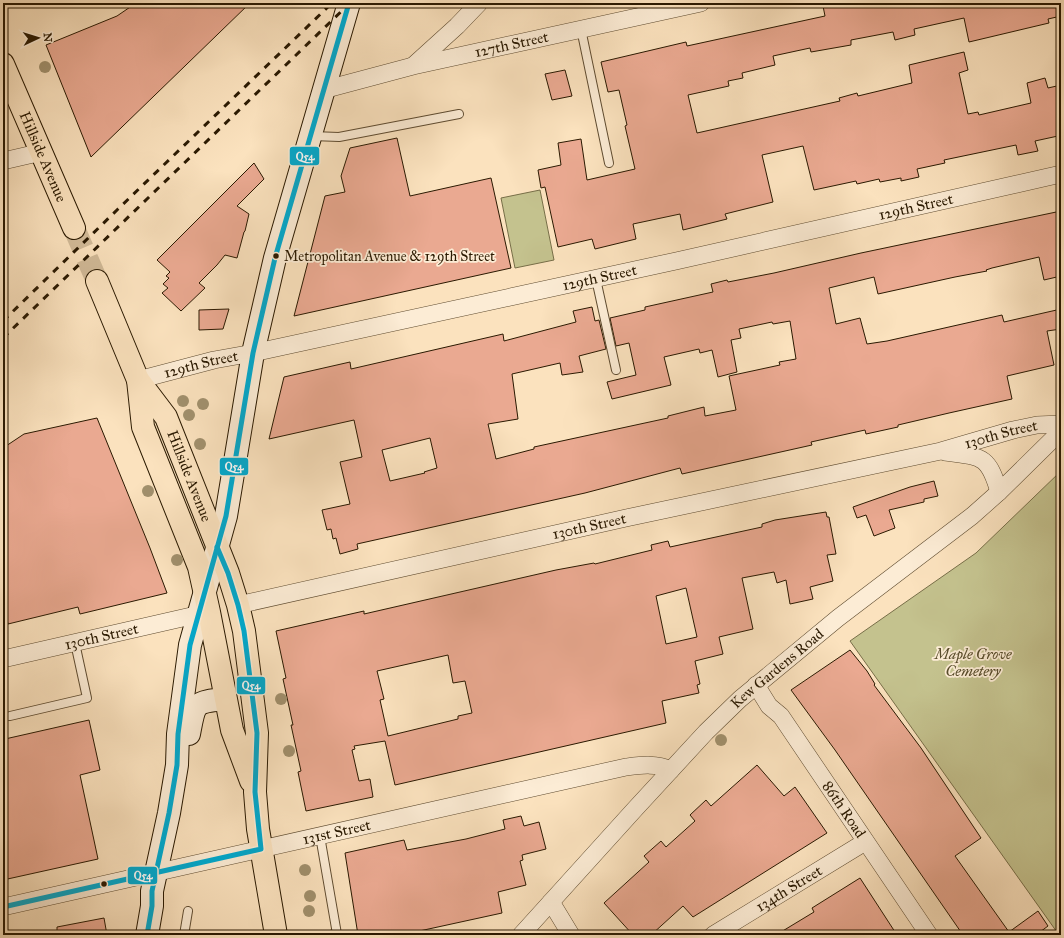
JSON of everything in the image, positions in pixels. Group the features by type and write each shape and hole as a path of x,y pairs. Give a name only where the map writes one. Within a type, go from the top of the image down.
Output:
{"main road":[{"path":"147,935 152,906 152,891 169,813 177,765 178,734 190,645 200,614 226,516 253,353 275,258 349,3"},
{"name":"Hillside Avenue","path":"3,64 74,228"},
{"name":"Hillside Avenue","path":"97,282 138,380 166,417 228,573 238,605 246,651 257,734 255,792 258,829 276,935"},
{"name":"Hillside Avenue","path":"138,380 143,427 194,553 205,591 232,730 255,792"},
{"path":"177,765 188,741 195,708 197,705 205,702 226,699"}],"street":[{"path":"414,66 479,3"},
{"name":"127th Street","path":"324,90 414,66 701,3"},
{"path":"3,161 42,152"},
{"name":"129th Street","path":"138,380 214,360 253,353 596,279 1061,174"},
{"name":"130th Street","path":"238,605 610,522 941,451 1013,430 1037,425 1061,424"},
{"name":"Kew Gardens Road","path":"521,935 725,713 756,685 860,600 951,533 999,492 1061,432"},
{"name":"130th Street","path":"941,451 980,458 991,469 999,492"},
{"name":"130th Street","path":"3,659 200,614"},
{"name":"86th Road","path":"756,685 769,706 781,716 929,935"},
{"name":"131st Street","path":"3,907 626,766 648,764 657,765 671,770"},
{"name":"134th Street","path":"714,935 865,842"},
{"path":"551,902 571,935"}],"lane":[{"path":"581,29 609,163"},
{"path":"311,136 339,137 459,114"},
{"path":"596,279 616,370"},
{"path":"10,716 86,698 75,643"},
{"path":"320,836 337,934 330,935"},
{"path":"184,935 188,911"}],"green space":[{"path":"540,190 554,260 515,268 501,198"},
{"name":"Maple Grove Cemetery","path":"1061,471 1061,935 1059,935 850,641 976,553"}],"building":[{"path":"136,3 250,3 91,157 46,45 117,16"},
{"path":"839,3 1061,3 1061,16 1048,19 1049,23 969,42 964,18 914,29 915,35 895,40 893,32 851,40 851,45 811,52 810,48 773,56 775,65 742,73 743,78 728,81 729,86 688,95 697,133 840,101 839,98 857,93 858,96 912,83 909,65 964,52 968,70 959,73 968,114 978,112 979,115 1031,103 1027,83 1045,78 1048,88 1061,85 1061,130 1057,131 1058,136 1035,141 1038,151 1018,155 1016,145 944,160 945,163 917,169 919,177 901,181 901,178 880,182 879,179 857,184 856,181 814,190 803,146 762,155 773,202 725,214 727,219 683,230 680,214 633,224 636,239 595,249 592,239 558,247 545,187 541,188 538,170 561,165 558,143 581,139 587,180 635,169 625,126 627,125 619,90 608,92 601,62 686,42 687,46 825,16 823,6"},
{"path":"565,70 572,96 552,100 545,74"},
{"path":"397,138 410,196 491,178 511,268 294,316 325,196 345,192 341,176 350,148"},
{"path":"254,163 264,179 237,206 249,214 237,258 225,255 199,283 205,288 181,311 162,293 168,288 163,284 169,278 166,276 170,272 157,260"},
{"path":"1061,211 1061,276 1044,280 1039,257 992,268 986,270 987,271 878,294 874,277 829,288 836,324 860,318 867,344 887,341 1002,315 1004,322 1061,309 1061,329 1047,331 1054,365 1007,376 1012,399 898,425 898,427 866,434 865,430 811,442 812,445 682,474 680,468 585,493 357,544 358,549 340,554 336,538 333,539 331,529 327,530 322,510 350,504 340,462 362,457 354,420 269,439 284,377 350,362 351,369 503,334 504,341 576,322 573,311 592,307 595,321 599,320 606,349 579,356 583,372 562,375 560,363 512,374 518,419 488,424 496,459 534,449 534,447 668,418 668,416 704,407 705,416 736,410 729,376 780,365 779,362 796,359 790,321 773,324 772,322 739,329 741,338 731,340 737,372 718,377 712,350 700,353 699,349 664,357 671,385 612,399 607,382 636,375 629,343 616,346 610,318 645,310 645,307 713,292 711,284 774,273","holes":["430,438 437,468 424,472 425,473 390,481 382,450"]},
{"path":"229,309 223,329 199,330 199,310"},
{"path":"97,418 167,593 80,614 78,607 8,624 3,601 3,448 24,434"},
{"path":"934,481 938,496 924,499 924,502 889,510 895,528 874,536 866,515 857,518 853,507 910,487"},
{"path":"826,512 827,517 829,517 836,554 827,555 833,581 810,587 813,599 790,604 786,580 777,583 774,572 742,578 753,629 719,637 723,654 695,661 700,684 697,685 699,693 662,701 666,723 395,785 385,741 354,746 355,749 352,750 359,781 370,779 373,797 306,811 298,772 301,771 291,725 293,725 283,679 286,678 276,631 364,611 364,614 556,570 595,564 652,550 651,545 668,541 670,547 762,527 762,524 775,520","holes":["686,588 697,637 666,644 656,596","448,655 453,683 465,681 472,713 458,716 458,719 388,736 380,700 384,699 377,671"]},
{"path":"850,650 867,671 875,684 874,685 921,748 981,838 955,856 1009,932 1038,911 1048,926 1036,935 963,935 835,750 791,690"},
{"path":"89,720 100,770 80,775 98,859 3,880 3,746 6,746 5,739"},
{"path":"757,765 784,796 795,787 827,833 693,917 683,906 651,935 633,935 604,903 649,862 644,856 661,841 666,847 695,821 690,815 706,800 711,806"},
{"path":"521,816 524,826 539,822 546,849 522,855 523,860 520,861 526,885 498,892 502,913 415,932 416,935 358,935 345,853 404,840 407,850 466,839 505,829 503,820"},
{"path":"860,878 897,935 776,935 814,912 812,908"},
{"path":"104,918 107,935 57,935 57,927"}],"tunnel":[{"path":"74,228 97,281"}],"railway":[{"path":"3,321 332,3"},
{"path":"3,338 350,3"}],"transit line":[{"name":"Q54","path":"147,935 152,906 152,891 169,813 177,765 178,734 190,645 226,516 253,353 275,258 349,3"},
{"name":"Q54","path":"3,907 261,849 255,792 257,733 244,631 228,573 217,547"}],"place":[{"name":"Metropolitan Avenue & 129th Street","path":"276,256"}]}
